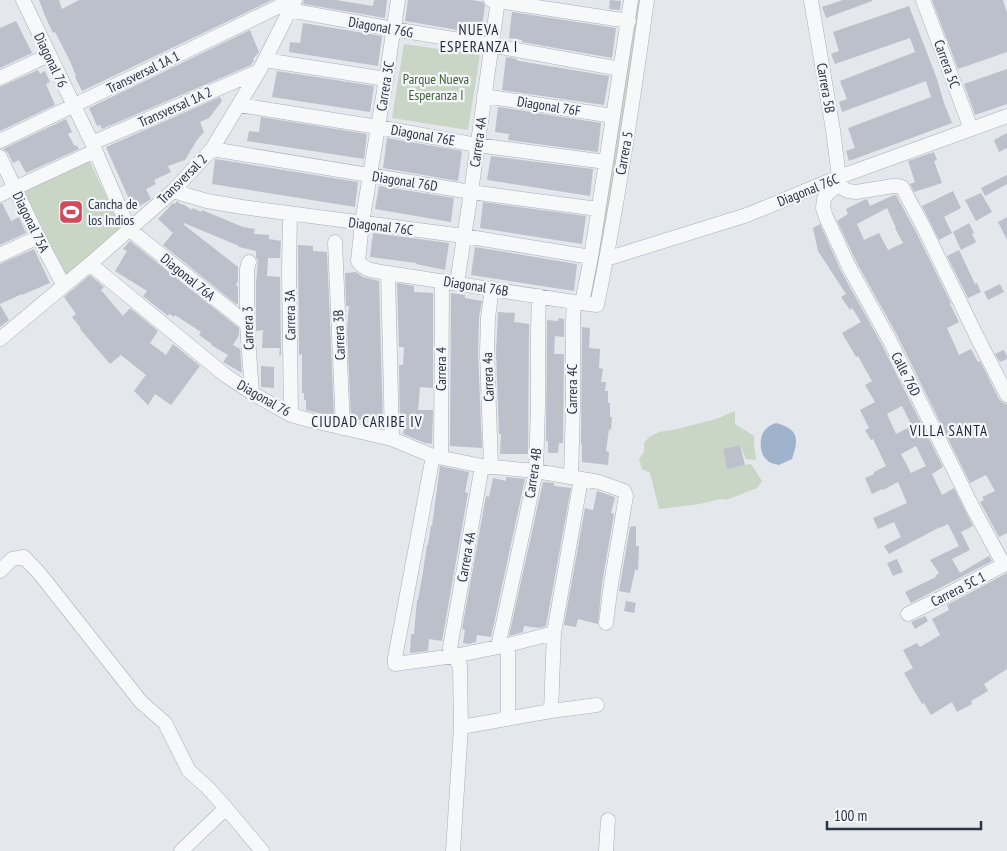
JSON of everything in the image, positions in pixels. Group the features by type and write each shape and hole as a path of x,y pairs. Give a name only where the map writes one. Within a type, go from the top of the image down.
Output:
{"street":[{"name":"Diagonal 76","path":"23,0 93,147 129,229"},
{"name":"Carrera 3C","path":"358,261 362,223 398,0"},
{"path":"496,0 629,21"},
{"name":"Carrera 4A","path":"457,283 496,0"},
{"name":"Carrera 5","path":"578,302 591,257 631,0"},
{"name":"Carrera 5","path":"597,304 632,105 647,0"},
{"name":"Carrera 5B","path":"811,0 833,130 836,181"},
{"name":"Carrera 5C","path":"923,0 971,128"},
{"name":"Diagonal 76G","path":"289,3 393,29 620,69"},
{"name":"Transversal 2","path":"0,339 90,264 173,191 212,149 240,105 262,65 289,3"},
{"name":"Transversal 1A 1","path":"0,141 289,3"},
{"path":"0,78 49,55"},
{"path":"262,65 386,79"},
{"name":"Transversal 1A 2","path":"0,195 93,147 262,65"},
{"name":"Diagonal 76F","path":"484,96 613,116"},
{"name":"Diagonal 76E","path":"240,105 477,145 606,162"},
{"name":"Diagonal 76C","path":"606,259 747,215 971,128 1007,116"},
{"name":"Diagonal 76D","path":"212,149 471,192 598,209"},
{"name":"Diagonal 75A","path":"0,157 38,237 64,286"},
{"path":"836,181 848,191 856,192 893,186 902,187 1007,395"},
{"name":"Calle 76D","path":"836,181 824,200 823,208 826,217 849,267 888,339 974,512 1006,564"},
{"name":"Diagonal 76C","path":"173,191 216,202 290,214 464,236 591,257"},
{"name":"Carrera 3A","path":"290,214 291,415"},
{"name":"Diagonal 76A","path":"129,229 247,324"},
{"path":"0,255 38,237"},
{"name":"Carrera 3B","path":"335,242 343,428"},
{"name":"Diagonal 76B","path":"358,261 360,265 366,268 388,273 597,304"},
{"name":"Carrera 3","path":"249,262 247,269 247,324 252,393"},
{"name":"Diagonal 76","path":"90,264 225,375 291,415 392,438 437,457 599,482 624,490 626,496 606,624"},
{"path":"388,273 392,438"},
{"name":"Carrera 4","path":"442,281 437,457 401,618 395,664 452,652"},
{"name":"Carrera 4a","path":"487,466 487,352 488,318 492,288"},
{"name":"Carrera 4B","path":"508,719 503,646 536,471 539,296"},
{"name":"Carrera 4C","path":"551,711 554,633 576,478 573,406 573,320 578,302"},
{"name":"Carrera 4A","path":"452,652 487,466"},
{"path":"0,571 12,559 24,557 40,574 141,702 164,723 189,771 226,808 262,851"},
{"name":"Carrera 5C 1","path":"908,614 1006,564"},
{"path":"453,851 461,727 460,666 452,652 503,646 554,633"},
{"path":"461,727 597,705"},
{"path":"181,851 226,808"},
{"path":"606,851 608,820"}],"green space":[{"path":"635,0 643,0 595,301 587,300"},
{"name":"Parque Nueva Esperanza I","path":"404,44 480,55 468,130 392,118"},
{"name":"Cancha de los Indios","path":"89,160 122,229 64,280 20,194"},
{"path":"735,411 735,424 754,436 756,460 746,459 740,445 723,449 727,468 751,464 762,481 757,488 726,500 720,499 700,504 659,509 650,473 642,469 639,459 644,452 644,443 649,437 659,432 716,419"}],"water":[{"path":"776,423 789,428 796,440 792,459 779,465 765,458 761,447 764,431"}],"building":[{"path":"39,0 59,0 62,9 79,0 272,0 82,91 70,61 55,32 53,33"},
{"path":"304,0 336,0 373,6 374,0 387,0 385,18 303,4"},
{"path":"408,0 472,0 483,2 485,6 481,34 405,21"},
{"path":"610,0 621,1 620,10 609,9"},
{"path":"843,0 872,1 826,18 822,7"},
{"path":"932,0 1003,0 1007,13 1007,52 958,69"},
{"path":"909,6 952,123 849,161 846,151 855,148 848,128 931,97 926,81 842,112 839,102 847,99 840,81 915,52 910,38 835,64 831,54 839,51 833,32"},
{"path":"512,12 616,28 612,58 509,38"},
{"path":"16,21 32,53 0,68 0,28"},
{"path":"303,23 382,36 378,66 289,52 290,42 300,43"},
{"path":"250,30 259,52 251,65 102,129 100,125 97,126 89,108"},
{"path":"506,57 519,61 609,76 604,105 502,90"},
{"path":"1007,69 1007,104 975,115 964,84"},
{"path":"38,70 40,74 45,71 50,82 46,84 55,105 0,131 0,87"},
{"path":"277,71 374,86 370,112 272,97"},
{"path":"220,97 222,101 209,118 200,122 204,132 185,160 168,166 171,172 154,180 156,184 146,189 151,199 133,210 106,147"},
{"path":"498,107 601,123 598,151 508,140 509,134 495,132"},
{"path":"261,117 367,134 364,159 247,141 249,131 259,132"},
{"path":"66,119 72,132 68,134 74,145 79,149 26,173 19,160 13,163 8,153 3,149"},
{"path":"1007,133 1007,148 999,152 994,140"},
{"path":"387,138 462,151 458,181 383,168"},
{"path":"934,152 937,160 934,161 942,183 914,192 910,184 915,182 908,161"},
{"path":"491,156 593,169 590,196 487,180"},
{"path":"215,159 358,182 355,207 212,184"},
{"path":"1007,175 1007,184 985,196 981,188"},
{"path":"379,186 454,198 451,222 375,209"},
{"path":"953,191 961,208 944,217 952,233 939,240 922,206"},
{"path":"981,193 992,212 976,221 965,200"},
{"path":"896,195 959,322 947,328 959,355 971,349 978,362 980,361 999,399 1007,404 1007,533 999,537 980,502 984,500 982,497 995,491 986,475 970,483 897,335 857,263 837,221 848,214 846,209 864,200 867,199 870,206","holes":["887,208 903,243 888,250 879,233 864,240 857,224"]},
{"path":"177,201 192,210 193,208 201,212 202,210 243,227 255,229 254,234 269,235 269,239 281,241 280,258 268,258 267,276 280,277 281,355 279,355 280,348 262,348 263,330 256,331 258,260 256,258 256,251 239,247 183,224 238,267 238,281 236,285 238,287 237,305 163,245 173,233 158,219"},
{"path":"483,202 586,216 582,244 480,228"},
{"path":"2,203 11,221 19,217 26,233 0,245 0,204"},
{"path":"1007,217 1007,240 998,222"},
{"path":"969,223 976,242 961,250 953,232"},
{"path":"820,224 841,271 881,343 943,467 932,474 942,495 954,488 973,526 961,532 970,550 952,559 960,573 989,556 992,561 911,603 905,592 936,577 939,573 930,560 959,546 948,524 889,554 884,546 901,537 894,522 878,529 873,518 907,503 898,482 872,494 865,478 886,466 873,439 871,440 865,430 869,428 860,410 875,402 865,385 872,381 842,333 861,322 852,308 850,310 841,297 846,294 818,251 813,228","holes":["902,406 912,426 896,434 887,414","916,446 926,466 911,473 901,454"]},
{"path":"373,233 449,243 445,270 416,263 370,257"},
{"path":"130,241 239,328 239,335 233,345 240,349 242,373 223,362 228,355 199,335 201,332 175,315 174,317 169,314 168,316 143,296 147,291 115,271 127,251 123,249"},
{"path":"298,245 313,246 313,251 327,252 334,417 306,410 306,400 304,400 304,393 302,393 302,354 299,355"},
{"path":"475,247 577,264 574,291 471,275"},
{"path":"34,249 50,283 0,304 0,264"},
{"path":"959,250 975,284 977,283 981,292 968,298 947,256"},
{"path":"356,272 363,277 379,281 383,427 371,425 371,420 351,420 347,328 349,306 346,306 345,273"},
{"path":"90,275 104,287 101,290 123,316 130,308 158,331 150,343 166,355 173,344 200,366 171,405 155,394 148,405 134,391 146,375 121,355 110,364 72,317 76,314 64,297"},
{"path":"397,283 414,286 414,292 433,293 433,388 420,387 418,410 433,410 432,444 403,434 404,428 400,428 399,365 403,365 404,347 399,347"},
{"path":"1000,284 1004,292 988,300 984,292"},
{"path":"451,293 465,295 465,298 482,301 479,318 478,352 482,448 450,446"},
{"path":"0,305 9,320 0,327"},
{"path":"498,312 515,313 514,322 529,324 528,454 500,454 501,434 499,434 496,352"},
{"path":"559,318 564,319 564,337 555,336 554,354 564,354 563,443 559,443 558,453 548,453 548,441 546,441 547,320 558,321"},
{"path":"582,327 590,328 589,348 600,349 599,368 603,369 601,382 606,382 605,391 608,391 610,417 612,417 606,451 609,452 608,465 582,462"},
{"path":"1004,350 1007,359 1000,362 995,354"},
{"path":"261,366 274,367 274,388 261,387"},
{"path":"740,445 745,465 727,469 723,449"},
{"path":"440,466 469,472 465,492 468,493 442,641 429,639 428,651 410,653 411,634 414,634 417,600 432,526"},
{"path":"506,477 525,479 491,637 477,635 476,642 463,643 465,630 462,629 486,496 489,497 493,478 506,481"},
{"path":"543,482 554,483 554,486 571,488 546,626 540,628 524,626 523,632 509,636"},
{"path":"597,491 615,497 611,513 614,514 602,583 598,624 578,619 576,627 564,625 585,508 593,510"},
{"path":"636,526 636,546 639,546 638,570 635,570 630,593 619,591 630,527"},
{"path":"897,559 903,572 893,576 887,563"},
{"path":"1007,573 1007,669 984,684 988,691 971,701 972,704 957,712 952,702 931,715 924,703 922,704 904,673 913,668 903,650 917,643 920,647 940,635 932,619 949,610 947,605"},
{"path":"626,601 636,603 634,613 624,611"},
{"path":"925,616 928,621 915,629 911,622"}],"place":[{"name":"Cancha de los Indios","path":"71,212"}],"district":[{"name":"NUEVA ESPERANZA I","path":"479,38"},
{"name":"CIUDAD CARIBE IV","path":"367,422"},
{"name":"VILLA SANTA","path":"949,431"}]}
